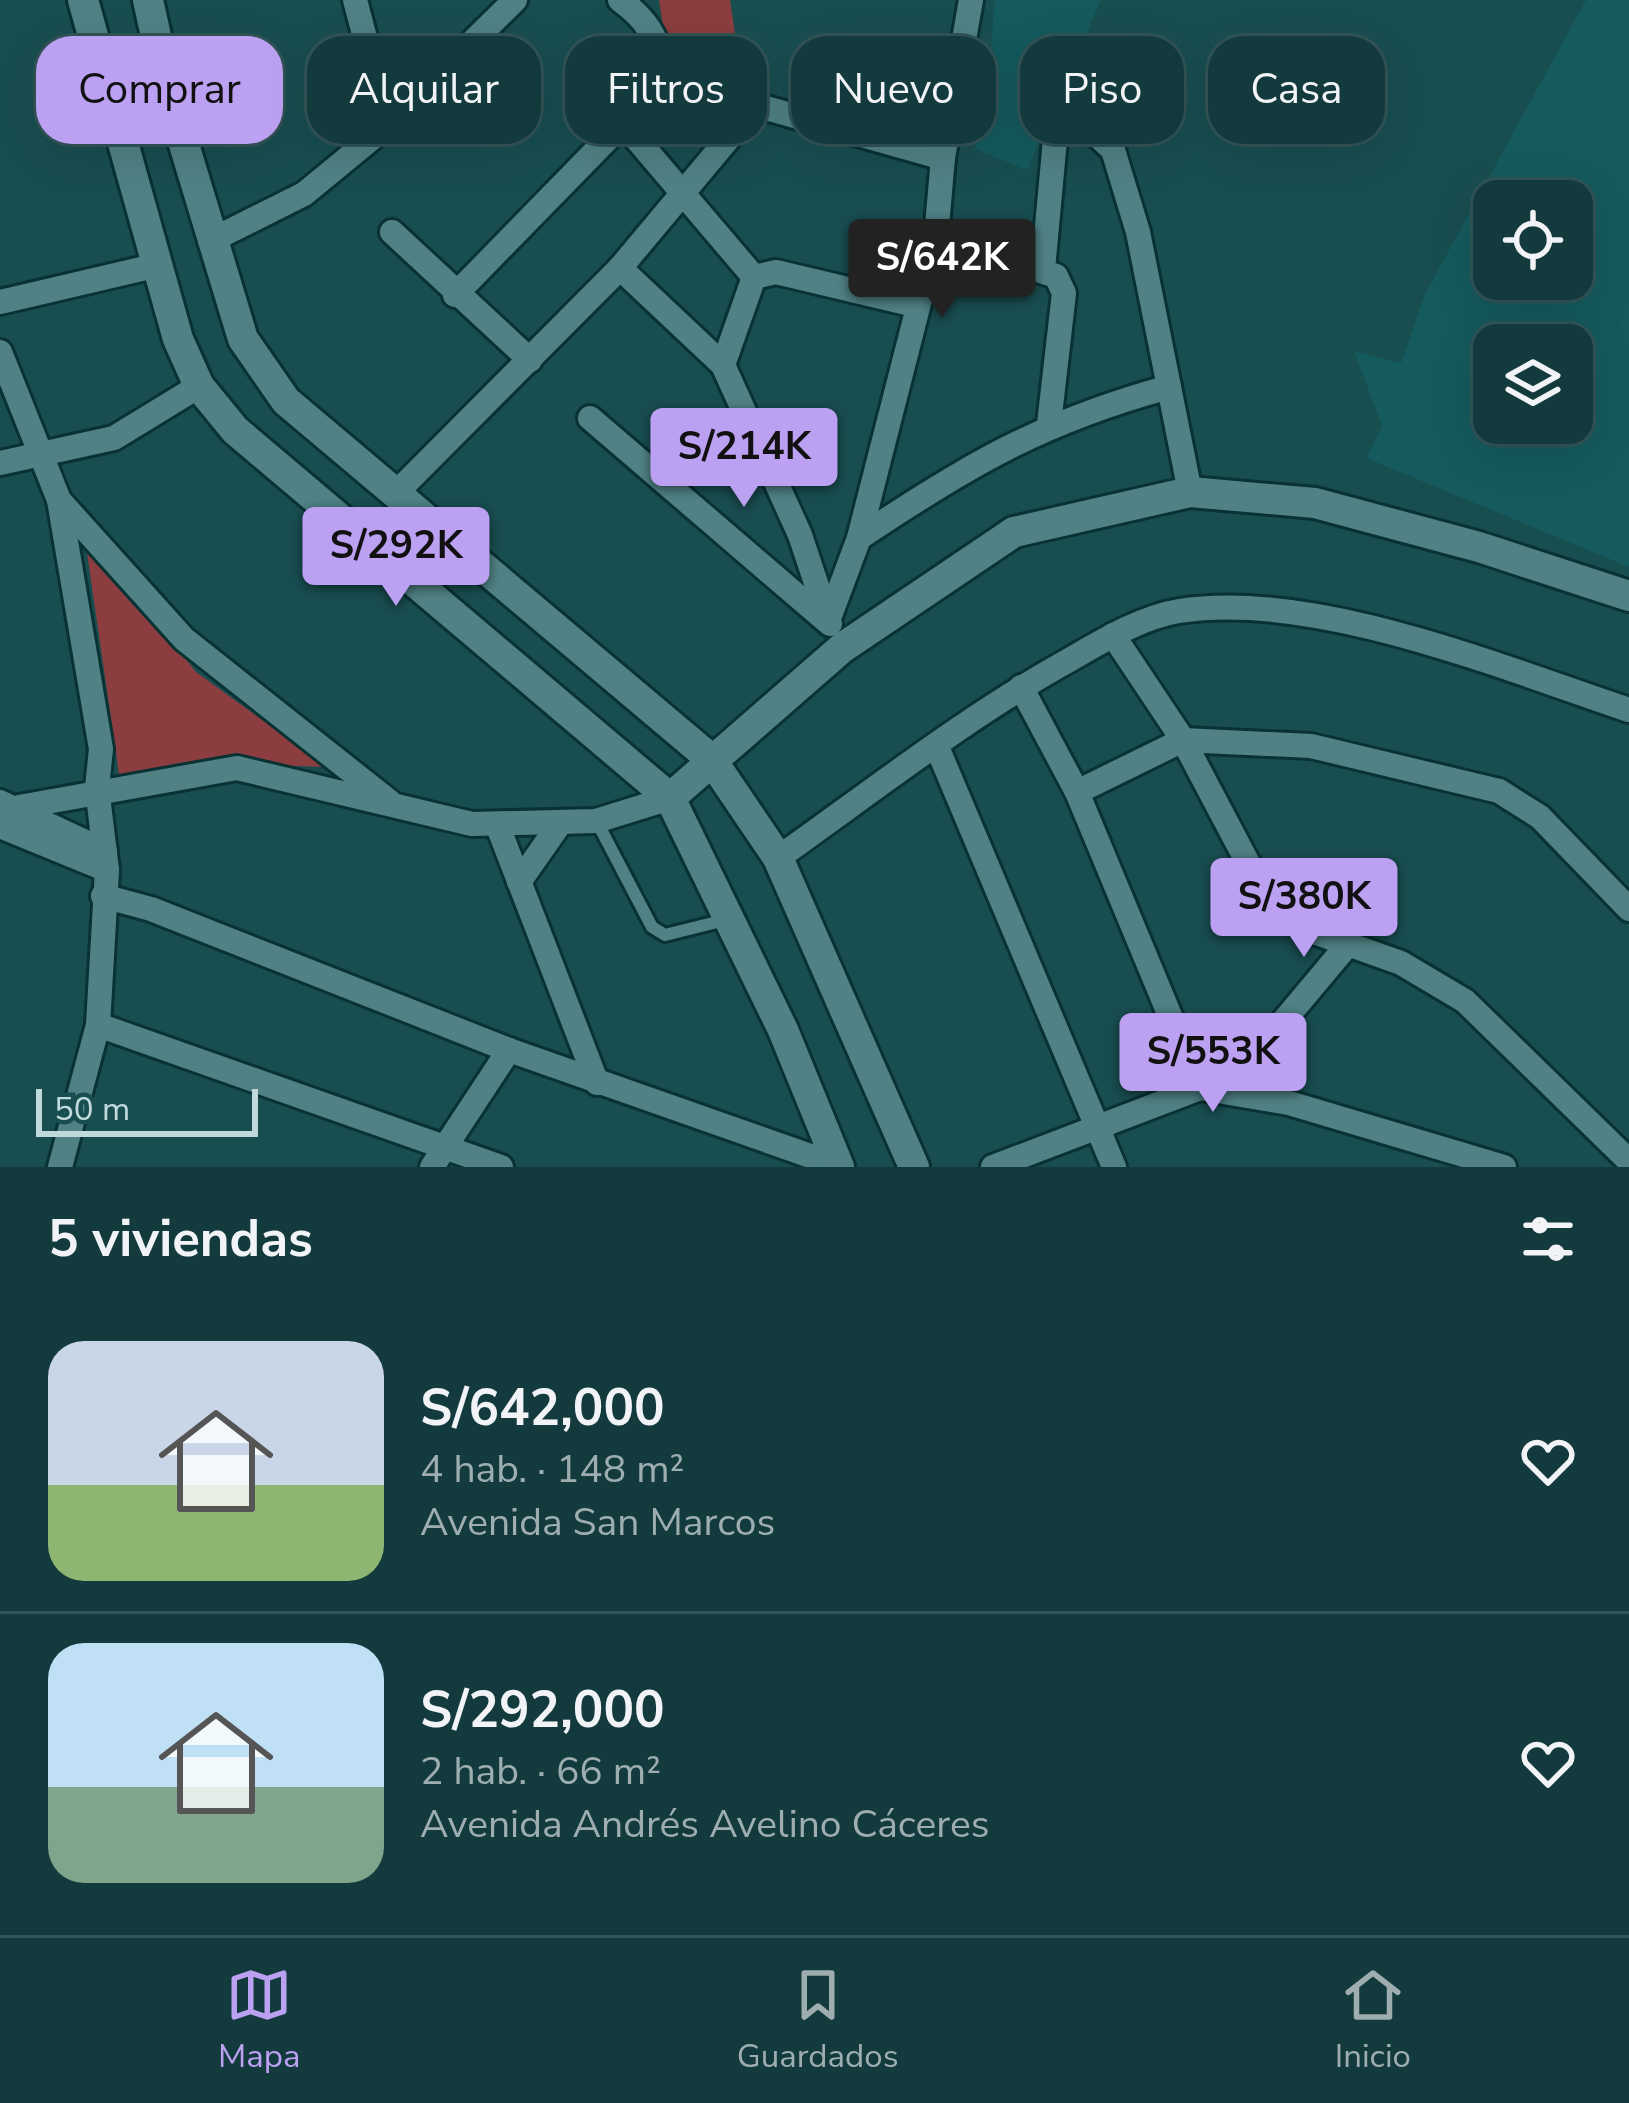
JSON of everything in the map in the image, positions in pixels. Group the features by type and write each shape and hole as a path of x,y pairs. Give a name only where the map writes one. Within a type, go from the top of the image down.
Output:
{"street":[{"path":"83,0 154,266 199,386 235,430 670,798 839,1166"},
{"path":"148,0 210,241 243,339 286,401 712,759 778,858 914,1167"},
{"path":"355,0 365,36"},
{"path":"478,36 515,0"},
{"path":"620,0 643,17 654,36"},
{"path":"835,634 936,237 943,158 971,0"},
{"path":"398,492 620,268 748,115 766,108 943,158"},
{"path":"1042,269 1055,140 1069,128 1085,125 1113,150 1138,232 1190,492"},
{"path":"210,241 304,194 365,144"},
{"path":"455,295 602,144"},
{"path":"643,144 754,277"},
{"path":"392,232 530,360"},
{"path":"936,237 1056,276 1064,293 1049,424"},
{"path":"0,302 154,266"},
{"path":"620,268 723,365 800,535 835,634"},
{"path":"754,277 776,272 915,305"},
{"path":"723,365 754,277"},
{"path":"0,352 59,500 100,749 98,788 106,860 98,1025 60,1167"},
{"path":"0,463 114,438 199,386"},
{"path":"859,538 957,472 1049,424 1169,387"},
{"path":"590,418 835,634"},
{"path":"9,805 237,768 397,808 497,824 596,820 670,798 835,634 1014,532 1190,492 1316,503 1479,547 1629,596"},
{"path":"59,500 184,639 397,808"},
{"path":"778,858 1021,686 1113,635 1175,612 1240,606 1327,618 1629,710"},
{"path":"1113,635 1184,740 1269,903 1311,931 1401,963 1466,1001 1629,1161"},
{"path":"1021,686 1077,792 1200,1088"},
{"path":"1077,792 1184,740 1311,746 1498,791 1540,818 1629,909"},
{"path":"937,747 1114,1167"},
{"path":"9,805 106,860"},
{"path":"519,882 561,822"},
{"path":"497,824 597,1083"},
{"path":"0,826 106,860"},
{"path":"103,896 152,908 509,1050 839,1166"},
{"path":"993,1167 1200,1088 1282,1023 1349,943"},
{"path":"98,1025 438,1158 501,1167"},
{"path":"438,1158 509,1050"},
{"path":"1200,1088 1289,1103 1504,1167"}],"lane":[{"path":"596,820 652,927 665,935 729,919"}],"shaded area":[{"path":"659,0 730,0 735,36 664,36"},
{"path":"995,0 1101,0 1085,36 1020,36 1020,144 1038,144 1027,170 975,149 976,144 996,144 996,36 992,36"},
{"path":"1586,0 1629,0 1629,567 1366,458 1382,426 1354,351 1401,363 1425,294 1473,206 1473,300 1593,300 1593,180 1487,180"},
{"path":"84,532 196,672 327,767 230,764 121,788"}]}
